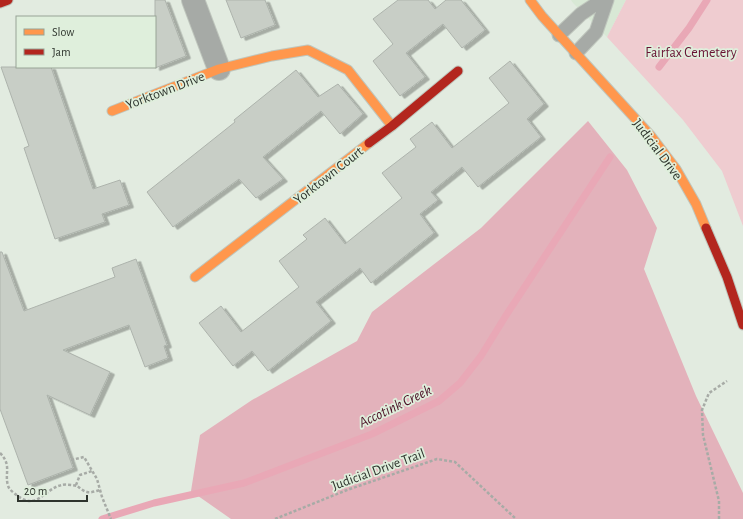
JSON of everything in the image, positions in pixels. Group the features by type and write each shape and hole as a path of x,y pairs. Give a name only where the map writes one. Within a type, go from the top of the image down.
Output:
{"street":[{"path":"0,3 8,0"},
{"name":"Yorktown Drive","path":"194,0 219,69"},
{"name":"Judicial Drive","path":"530,0 542,16 651,136 676,169 696,204 727,277 743,325"},
{"name":"Yorktown Drive","path":"112,111 219,69 272,56 308,50 348,70 392,126"},
{"name":"Yorktown Court","path":"195,277 392,126 458,71"}],"lane":[{"path":"559,35 581,14 602,0"},
{"path":"576,54 596,32 607,0"}],"path":[{"path":"719,519 719,501 703,435 702,410 709,393 727,381"},
{"path":"0,453 6,461 9,488 20,498 35,501 61,485 76,485 87,492 100,490"},
{"path":"71,460 84,457 97,479 110,519"},
{"name":"Judicial Drive Trail","path":"275,519 347,490 437,459 455,462 516,519"},
{"path":"76,485 80,475 92,471"}],"shaded area":[{"path":"571,0 626,0 607,37"},
{"path":"588,121 627,170 657,228 644,269 696,396 743,493 743,519 231,519 191,491 200,435 252,400 357,341 372,312 481,228"}],"green space":[{"name":"Fairfax Cemetery","path":"626,0 743,0 743,226 722,171 683,120 607,37"}],"building":[{"path":"155,0 165,0 186,56 156,68 156,16"},
{"path":"226,0 265,0 275,25 241,38"},
{"path":"398,0 428,0 435,9 446,0 461,0 485,30 462,48 443,24 406,53 425,77 400,96 373,61 393,44 373,19"},
{"path":"510,61 544,104 527,119 541,137 478,187 462,167 431,192 438,200 420,214 434,233 371,283 360,268 316,302 331,321 268,371 252,351 233,366 199,323 221,306 241,332 299,287 279,261 307,239 303,235 325,218 345,244 402,198 382,173 416,147 410,139 432,122 452,148 509,103 489,78"},
{"path":"1,67 51,68 93,189 120,180 129,205 102,214 105,222 55,239 24,148 29,146"},
{"path":"296,70 318,97 338,84 363,114 340,134 321,111 263,157 283,179 256,198 239,179 173,227 147,192 235,122 234,120"},
{"path":"0,252 2,252 24,311 115,277 112,268 136,259 167,345 164,346 168,358 145,367 129,325 63,350 110,372 90,415 47,395 73,468 28,485 0,409"}],"waterway":[{"name":"Accotink Creek","path":"659,67 689,28 707,0"},
{"name":"Accotink Creek","path":"102,519 154,503 244,483 372,434 439,401 460,383 481,356 610,157"}],"traffic: slow":[{"path":"530,0 542,16 651,136 676,169 696,204 706,228"},
{"path":"112,111 219,69 272,56 308,50 348,70 392,126"},
{"path":"195,277 369,143"}],"traffic: jam":[{"path":"0,3 8,0"},
{"path":"369,143 392,126 458,71"},
{"path":"706,228 727,277 743,325"}]}
